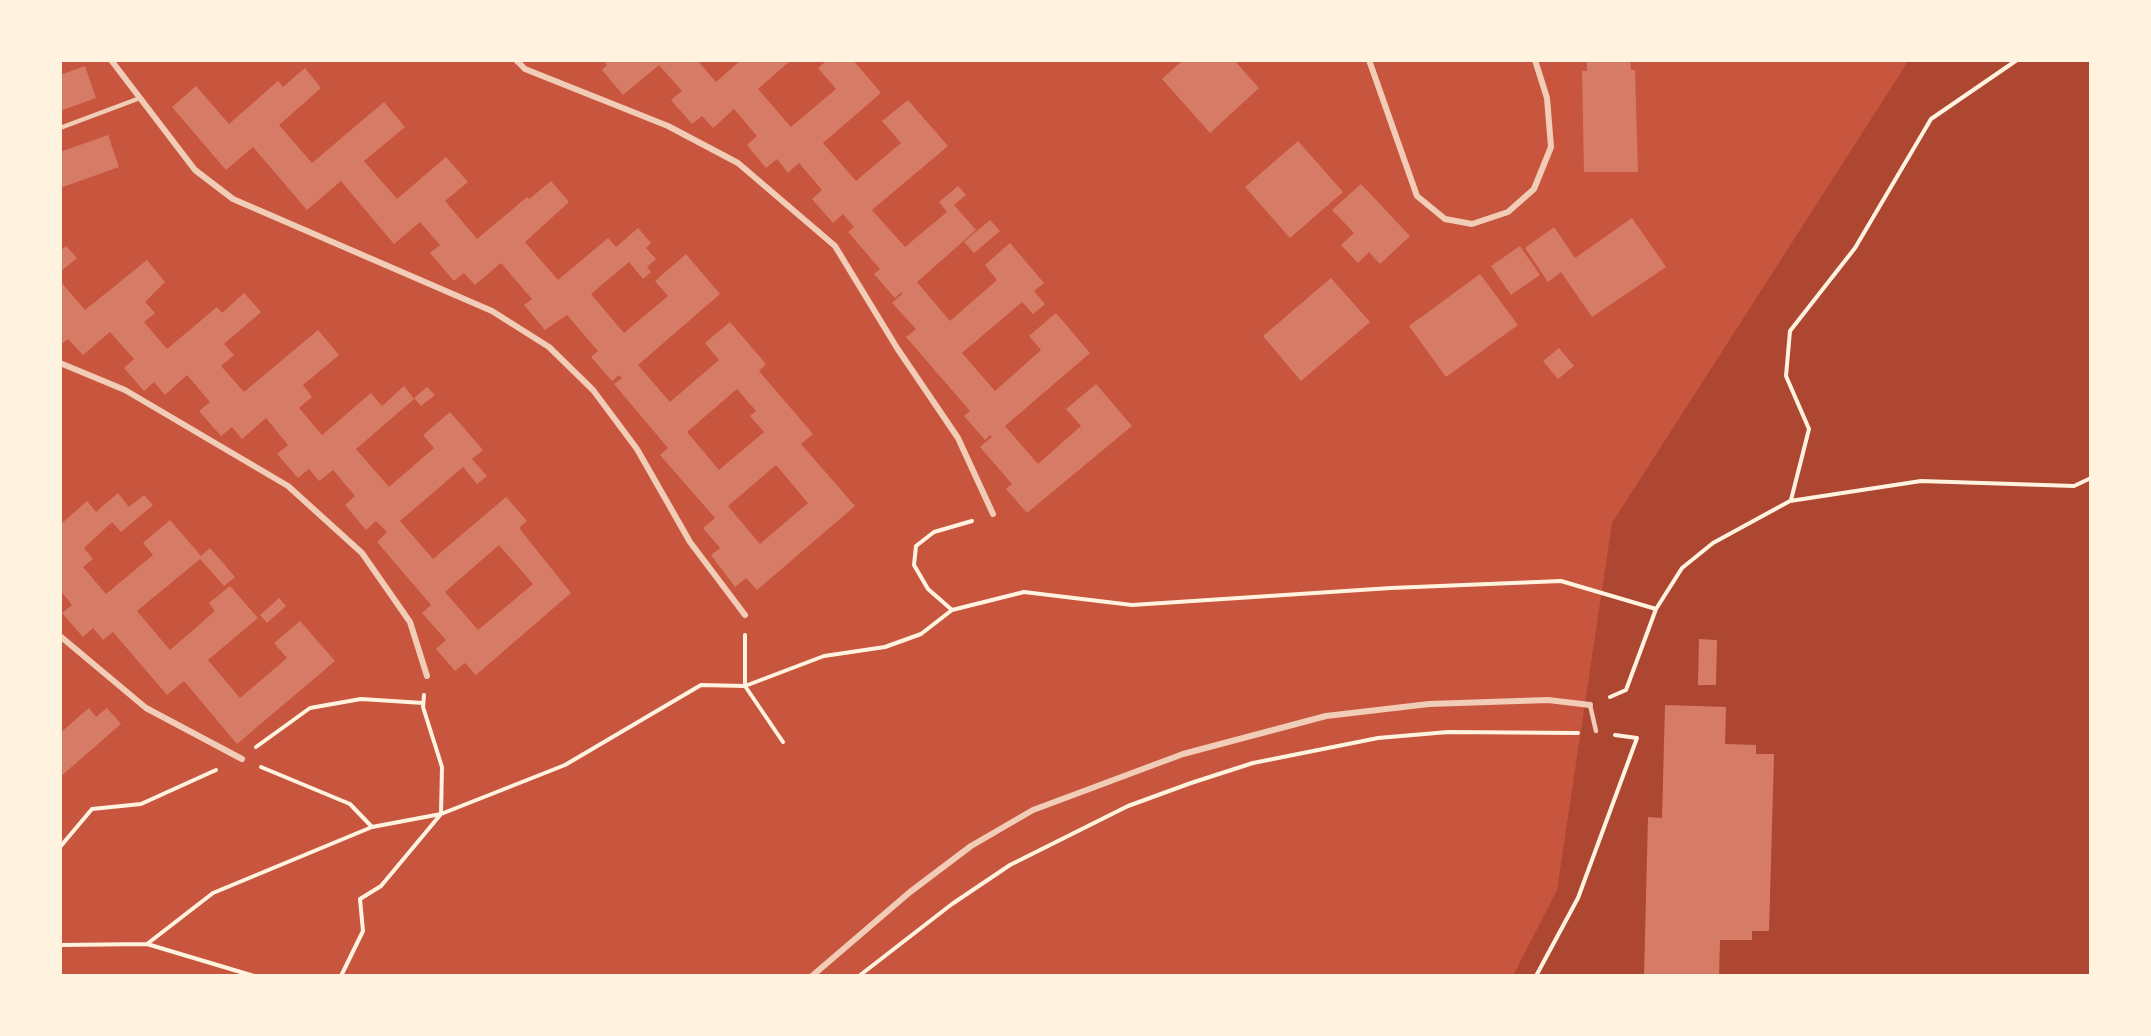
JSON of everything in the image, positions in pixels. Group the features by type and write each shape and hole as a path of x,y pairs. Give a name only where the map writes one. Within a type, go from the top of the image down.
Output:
{"street":[{"path":"111,60 195,170 233,199 492,311 549,346 593,390 637,449 690,542 746,615"},
{"path":"516,60 525,69 668,126 738,163 836,246 897,348 958,438 993,514"},
{"path":"1369,60 1417,196 1445,219 1472,224 1508,212 1534,189 1551,147 1546,98 1534,60"},
{"path":"60,363 125,390 288,486 362,553 410,622 427,676"},
{"path":"60,636 146,708 242,759"},
{"path":"812,976 910,892 971,846 1034,810 1183,754 1326,716 1429,704 1548,700 1590,705"}],"lane":[{"path":"60,128 140,99"},
{"path":"1590,705 1596,731"}],"path":[{"path":"1790,501 1809,429 1786,376 1790,331 1855,248 1931,119 2017,60"},
{"path":"1590,705 1626,690 1656,609 1682,568 1713,543 1790,501 1921,481 2074,486 2091,478"},
{"path":"952,610 928,589 914,566 916,546 934,532 993,514"},
{"path":"147,944 213,893 372,827 441,814 565,765 701,685 745,686 824,656 885,647 921,634 952,610 1024,592 1132,605 1391,588 1561,581 1656,609"},
{"path":"746,615 745,686 783,742"},
{"path":"340,976 363,931 360,899 381,886 441,814 442,767 423,703 427,676"},
{"path":"60,847 92,809 141,804 242,759 277,730 310,708 361,699 423,703"},
{"path":"859,976 952,904 1010,865 1128,806 1253,764 1378,738 1448,732 1574,734 1596,731 1637,738 1578,898 1536,976"},
{"path":"242,759 351,804 372,827"},
{"path":"60,945 147,944 254,976"}],"shaded area":[{"path":"1909,60 2091,60 2091,976 1513,976 1557,890 1612,523"}],"building":[{"path":"603,60 697,60 716,82 741,60 791,60 758,89 791,127 836,89 818,68 827,60 853,60 881,93 823,143 856,181 901,143 882,121 908,100 948,146 872,210 905,247 947,212 939,202 958,186 966,195 954,205 976,230 917,282 950,321 997,280 985,265 1010,243 1044,283 1034,291 1045,304 1033,314 1022,302 962,353 995,391 1041,350 1029,336 1056,313 1090,353 1005,426 1038,464 1081,426 1066,409 1096,384 1132,426 1027,513 1006,489 1012,484 980,447 992,437 990,435 985,440 964,416 970,411 906,337 916,329 892,303 902,294 901,292 895,298 874,274 880,269 848,232 854,227 843,214 833,223 812,199 822,190 799,163 788,173 777,159 766,168 747,145 757,136 734,109 713,128 702,116 692,124 671,100 682,91 659,65 623,95 602,70 607,65"},
{"path":"1183,60 1234,60 1259,88 1210,133 1162,79"},
{"path":"1587,60 1630,60 1631,70 1635,70 1638,172 1584,172 1582,71 1587,71"},
{"path":"85,66 96,98 60,111 60,75"},
{"path":"305,68 321,88 279,125 312,163 384,102 405,127 364,161 397,199 446,157 468,182 445,201 477,239 527,197 529,199 551,181 569,202 525,242 558,280 608,238 616,247 638,228 651,243 646,248 656,259 647,267 651,272 643,279 629,262 591,294 624,333 668,296 655,281 686,254 720,294 638,365 670,402 719,360 705,343 730,322 766,364 759,371 813,434 801,444 855,506 757,590 746,578 735,587 711,555 720,548 703,528 715,518 660,455 668,448 614,384 622,378 619,375 612,381 591,357 598,351 567,315 545,330 524,305 532,299 501,263 475,285 464,273 454,281 430,253 440,245 420,222 394,244 341,181 307,210 253,147 226,170 172,107 196,86 229,124 278,81 283,87","holes":["737,389 756,411 750,416 764,432 719,470 687,432","776,465 808,503 760,544 728,506"]},
{"path":"108,135 119,167 60,188 60,152"},
{"path":"1298,141 1343,192 1290,238 1245,187"},
{"path":"1361,184 1410,236 1380,264 1369,252 1358,263 1341,245 1354,233 1332,210"},
{"path":"1632,218 1666,267 1592,317 1561,272 1548,282 1525,248 1554,227 1575,258"},
{"path":"990,220 1000,231 974,253 964,242"},
{"path":"66,246 77,258 60,272 60,251"},
{"path":"1520,246 1540,275 1511,295 1491,266"},
{"path":"147,260 165,282 145,302 155,313 144,322 167,349 217,307 222,313 244,293 261,312 224,344 234,355 221,366 244,392 318,330 339,355 303,385 312,397 299,408 322,435 371,393 382,406 404,386 414,399 356,449 389,487 434,448 423,435 450,412 483,450 472,459 487,476 477,484 463,467 400,521 433,559 506,497 527,521 519,528 571,593 476,675 465,663 455,671 436,649 446,640 422,613 431,605 377,542 387,532 376,521 366,530 345,505 355,496 333,470 319,481 309,469 298,478 277,454 288,445 266,418 242,439 232,427 221,436 199,411 210,402 187,375 165,395 154,382 144,391 124,368 134,359 110,332 83,355 68,339 60,345 60,281 85,310","holes":["499,545 533,584 478,630 445,592"]},
{"path":"1480,274 1518,325 1446,377 1409,326"},
{"path":"1331,278 1370,322 1301,381 1263,336"},
{"path":"1559,348 1574,366 1558,379 1543,361"},
{"path":"427,387 435,395 421,406 414,398"},
{"path":"118,493 129,507 144,495 153,505 121,532 112,522 84,548 93,559 83,567 106,594 153,555 143,543 170,520 201,556 210,548 235,577 224,586 200,559 137,611 170,650 215,611 209,603 230,586 258,618 208,660 240,698 287,658 274,643 300,621 335,661 237,744 184,681 167,695 113,632 103,640 93,628 83,637 62,613 72,605 60,590 60,525 87,501 96,512"},
{"path":"279,598 286,606 267,623 260,615"},
{"path":"1699,639 1717,640 1716,685 1698,685"},
{"path":"1665,705 1726,707 1725,744 1756,745 1756,754 1774,754 1769,931 1752,931 1752,940 1720,940 1719,976 1644,976 1648,817 1662,818"},
{"path":"89,708 96,717 107,708 121,724 60,777 60,733"}]}
